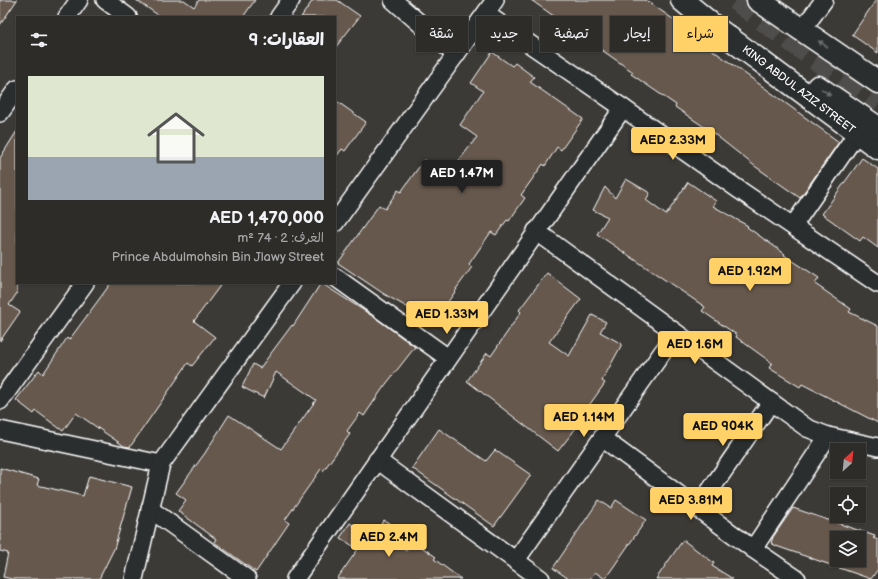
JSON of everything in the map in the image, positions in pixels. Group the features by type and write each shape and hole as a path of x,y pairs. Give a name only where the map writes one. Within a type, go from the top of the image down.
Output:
{"street":[{"path":"68,16 79,0"},
{"path":"106,0 127,16"},
{"path":"279,16 291,0"},
{"path":"393,0 456,55"},
{"path":"336,222 495,0"},
{"name":"KING ABDUL AZIZ STREET","path":"682,0 716,28 878,148"},
{"name":"KING ABDUL AZIZ STREET","path":"689,0 878,128"},
{"path":"758,0 878,82"},
{"path":"802,30 824,0"},
{"path":"486,14 878,284"},
{"path":"0,113 16,90"},
{"path":"295,579 623,108"},
{"path":"793,226 857,133"},
{"path":"536,231 807,428 828,436 878,447"},
{"path":"336,278 448,358"},
{"path":"0,401 84,284"},
{"path":"134,579 161,464 291,284"},
{"path":"516,560 676,333"},
{"path":"698,508 771,402"},
{"path":"0,430 161,464"},
{"path":"753,549 828,436"},
{"path":"602,438 753,549 797,579"},
{"path":"378,460 541,579"},
{"path":"150,509 247,579"}],"building":[{"path":"0,0 17,0 0,25"},
{"path":"136,0 184,0 194,7 199,0 255,0 244,16 160,16"},
{"path":"313,0 337,0 360,16 336,47 336,16 302,16"},
{"path":"531,0 646,0 673,19 673,52 715,52 839,142 800,198 756,167 713,133 675,107 676,105 631,74 633,72 602,50 602,16 554,16"},
{"path":"876,0 878,0 878,53 852,35"},
{"path":"492,52 512,66 515,63 534,77 530,82 583,119 561,150 557,147 545,166 543,164 521,195 525,198 509,221 507,220 496,235 491,232 469,264 472,267 456,289 435,323 384,294 338,263 379,205 385,209 398,190 401,192 424,160 447,176 477,137 460,125 483,91 471,83"},
{"path":"336,101 366,122 345,151 342,149 336,157"},
{"path":"16,133 17,293 9,305 20,312 0,341 0,158"},
{"path":"862,158 878,169 878,248 863,237 860,241 822,214"},
{"path":"626,179 650,193 646,200 666,215 688,182 716,201 713,206 748,226 747,227 785,254 784,255 819,278 815,284 851,309 849,312 878,326 878,423 802,384 800,387 769,368 772,363 736,337 737,335 702,311 705,307 597,234 608,217 593,210 605,187 615,198"},
{"path":"547,273 581,299 549,342 569,356 592,315 606,322 600,332 622,344 602,381 605,383 578,421 580,423 558,451 467,381 487,353 491,356 521,312 519,310"},
{"path":"110,284 221,284 194,321 215,337 192,366 188,363 130,447 124,446 76,413 63,431 36,411 34,414 16,400 39,370 43,374 67,338 69,340"},
{"path":"320,284 323,284 377,319 415,347 383,388 364,416 360,413 347,431 350,434 323,471 321,469 285,520 289,523 256,572 214,542 216,539 178,511 186,500 176,493 205,453 229,415 281,449 316,400 276,372 264,398 242,387 253,364 260,368 292,325 293,326"},
{"path":"439,429 486,461 495,450 531,475 494,526 412,468"},
{"path":"0,468 39,479 37,485 83,496 89,476 132,487 114,549 99,579 12,579 3,577 8,553 0,551"},
{"path":"599,500 611,508 616,500 646,520 605,579 595,572 590,579 569,579 553,568"},
{"path":"793,508 830,521 830,523 837,523 860,531 830,531 830,565 771,543 773,537"},
{"path":"384,520 395,527 387,538 406,551 413,541 436,557 434,559 461,579 337,579 358,549 340,538 350,523 371,538"},
{"path":"866,533 875,536 873,538 878,540 878,569 871,579 836,567 866,567"},
{"path":"683,540 714,563 712,566 733,579 656,579"}],"tunnel":[{"path":"736,0 878,105"}]}
